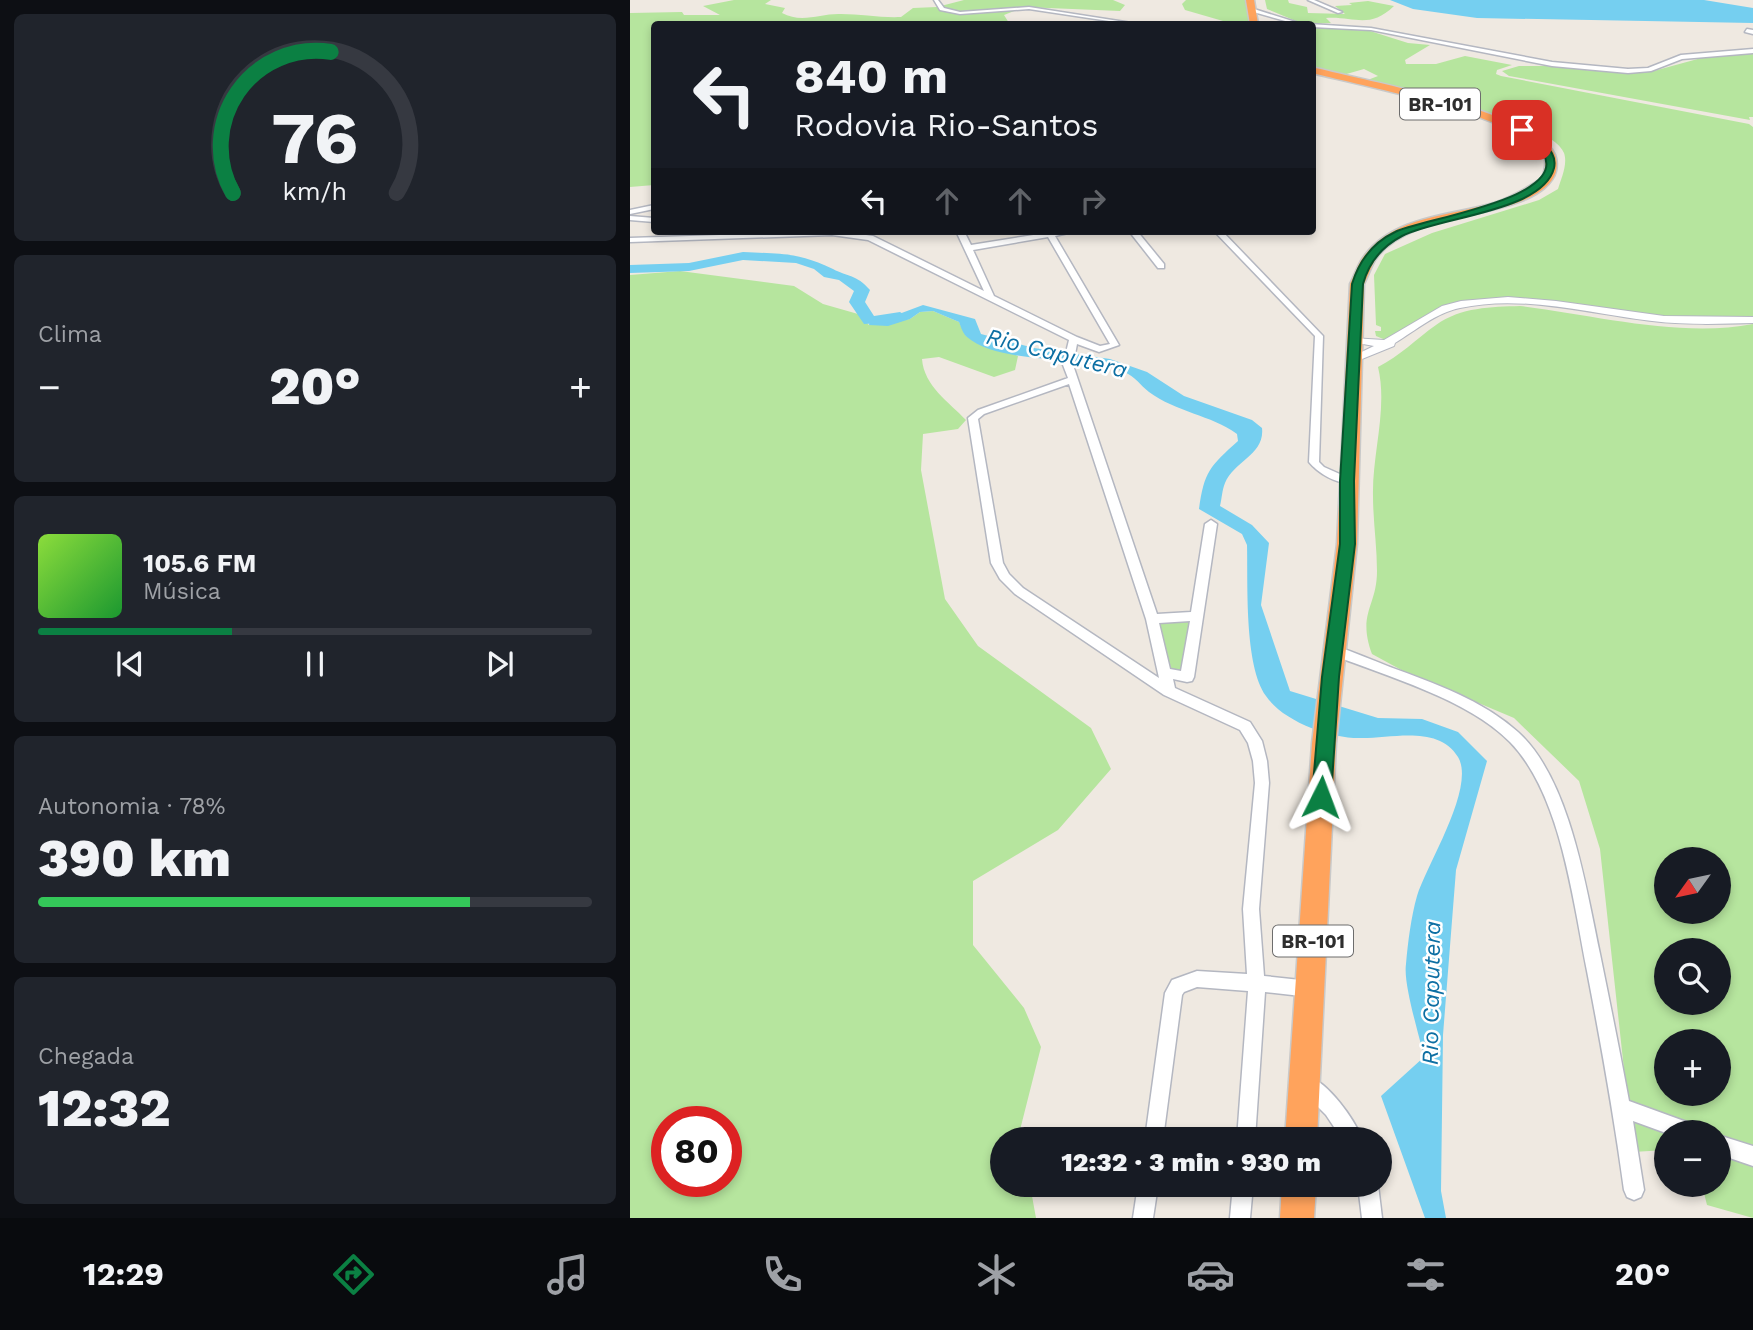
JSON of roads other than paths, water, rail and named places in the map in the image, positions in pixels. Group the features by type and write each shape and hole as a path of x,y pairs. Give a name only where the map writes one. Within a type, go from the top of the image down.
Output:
{"highway":[{"name":"BR-101","path":"1302,1127 1324,743 1347,544 1347,481 1357,284 1363,265 1371,254 1398,234 1525,195 1547,180 1551,163 1547,150 1536,139 1503,122 1316,71"},
{"path":"1297,1218 1298,1197"}],"street":[{"path":"936,0 942,9 960,13 1029,8 1116,21"},
{"path":"1310,0 1340,12"},
{"path":"1251,5 1292,21"},
{"path":"1316,25 1371,29 1552,64 1628,71 1649,70 1681,57 1753,51"},
{"path":"630,212 651,208"},
{"path":"630,218 651,220"},
{"path":"630,240 762,235"},
{"path":"852,235 883,244 1074,339 1099,349 1115,345 1050,235"},
{"path":"879,235 883,244"},
{"path":"962,235 991,298"},
{"path":"969,248 1038,235"},
{"path":"1136,235 1161,266"},
{"path":"1221,235 1319,336 1314,462 1320,469 1347,481"},
{"path":"1355,349 1390,344 1434,313 1480,302 1530,304 1687,321 1753,320"},
{"path":"1074,339 1068,366 1152,619 1167,673 1169,691"},
{"path":"1355,349 1390,344"},
{"path":"1074,380 981,412 973,418 997,563 1019,591 1169,691 1245,726 1255,736 1261,753 1261,785 1251,899 1251,942 1257,983 1247,1127"},
{"path":"1167,673 1187,677 1211,524"},
{"path":"1152,619 1197,616"},
{"path":"1335,651 1460,702 1498,724 1516,739 1534,760 1551,798 1573,865 1623,1108 1634,1190"},
{"path":"1156,1127 1174,993 1178,986 1197,979 1311,989"},
{"path":"1304,1082 1333,1108 1348,1127"},
{"path":"1623,1108 1656,1120"},
{"path":"1731,1149 1753,1157"},
{"path":"1143,1218 1146,1197"},
{"path":"1240,1218 1242,1197"},
{"path":"1369,1197 1371,1218"}],"water":[{"path":"1390,0 1704,0 1753,8 1753,23 1477,18 1413,9"},
{"path":"923,305 975,319 981,334 1034,348 1110,359 1147,372 1184,396 1252,420 1262,428 1259,445 1229,475 1223,488 1220,506 1252,525 1269,543 1261,605 1290,691 1378,718 1422,719 1458,732 1487,761 1456,870 1443,1035 1441,1191 1446,1218 1425,1218 1381,1096 1424,1057 1407,984 1408,947 1417,896 1448,826 1461,787 1462,770 1458,757 1438,740 1426,737 1359,738 1321,731 1283,713 1266,696 1254,665 1251,645 1247,545 1242,534 1199,509 1206,478 1221,457 1238,441 1237,434 1216,422 1159,399 1124,372 1086,363 999,352 981,346 967,337 959,322 933,311 920,312 910,319 888,326 869,325 870,321 883,320"}],"waterway":[{"name":"Rio Caputera","path":"630,269 689,267 743,256 797,259 819,266 829,274 843,276 862,290 857,302 870,321 900,317"}]}
